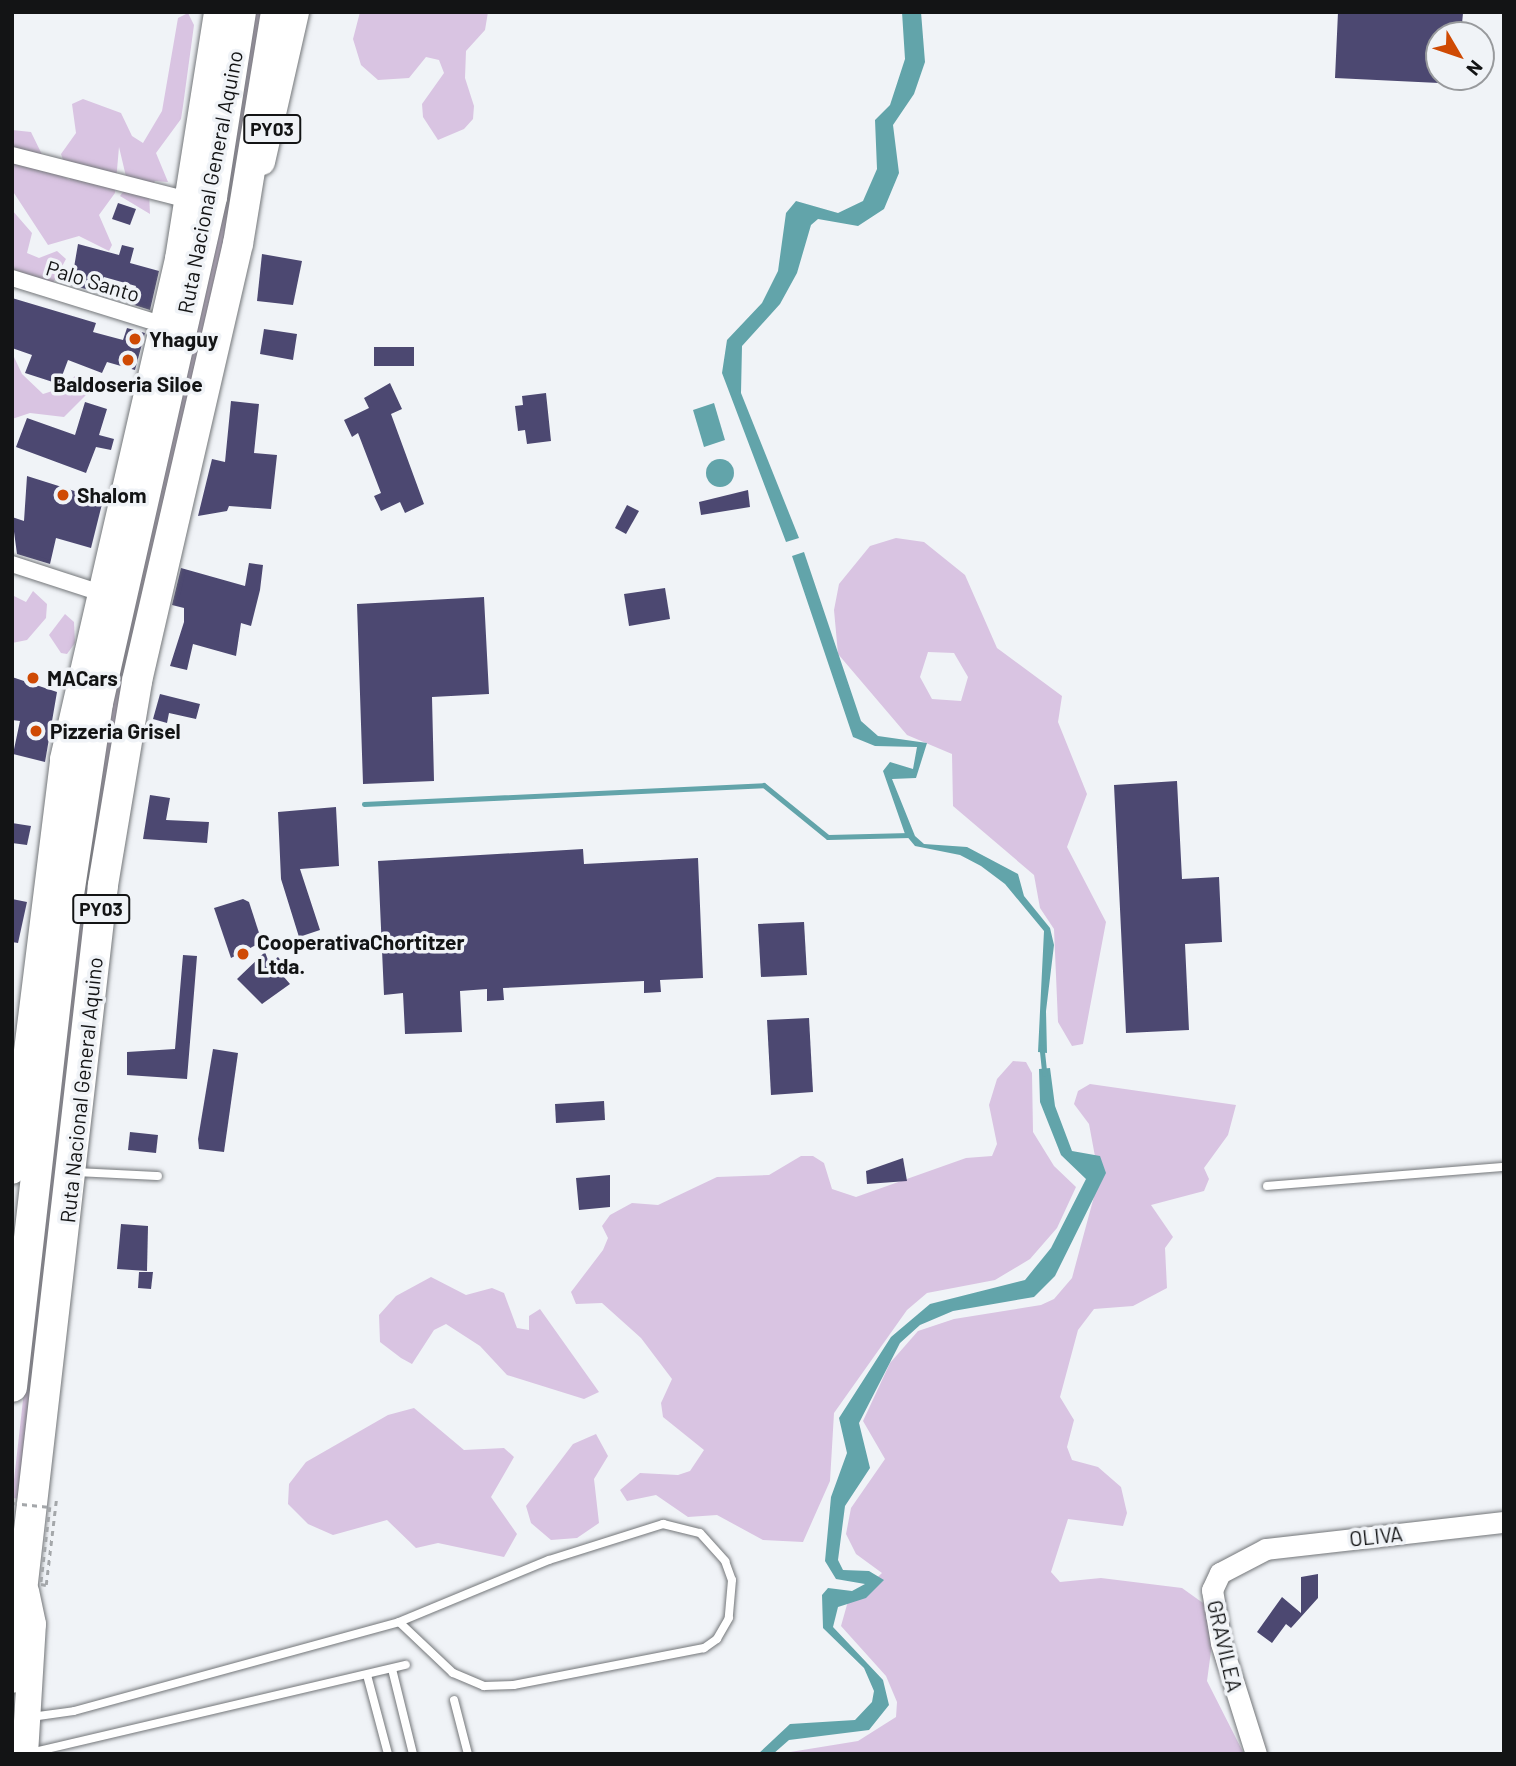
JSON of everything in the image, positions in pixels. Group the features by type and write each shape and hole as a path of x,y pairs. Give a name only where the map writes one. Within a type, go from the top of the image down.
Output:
{"highway":[{"name":"Ruta Nacional General Aquino","path":"12,1387 65,921 98,703 212,197 241,12"},
{"name":"Ruta Nacional General Aquino","path":"12,1678 103,885 136,681 238,244 276,12"}],"main road":[{"name":"PY03","path":"12,1171 15,1106 63,759 98,592 189,200 217,12"},
{"name":"PY03","path":"238,244 274,121 296,12"},
{"path":"12,1193 65,921"},
{"name":"PY03","path":"24,1583 33,1624 26,1754"}],"street":[{"path":"12,155 189,200"},
{"name":"Palo Santo","path":"12,278 161,324"},
{"path":"12,564 98,592"},
{"name":"OLIVA","path":"1249,1554 1504,1522"},
{"name":"GRAVILEA","path":"1249,1554 1220,1573 1212,1590 1220,1643 1256,1754"}],"lane":[{"path":"1267,1186 1504,1167"},
{"path":"72,1172 158,1176"},
{"path":"29,1717 74,1711 400,1622 549,1560 663,1524 700,1533 726,1561 732,1580 729,1618 717,1639 704,1648 514,1685 484,1686 453,1673 400,1622"},
{"path":"26,1754 407,1665"},
{"path":"392,1670 413,1754"},
{"path":"366,1675 388,1754"},
{"path":"454,1700 468,1754"}],"path":[{"path":"12,1503 50,1507 41,1584 46,1585 56,1501"}],"shaded area":[{"path":"251,12 267,12 242,170 163,526 24,1499 12,1498 92,786"},
{"path":"360,12 488,12 485,30 466,51 465,78 474,106 473,119 464,129 438,140 423,117 422,104 444,73 439,60 426,57 409,78 378,80 361,65 353,39"},
{"path":"188,13 194,25 181,119 156,153 168,182 155,181 149,191 150,214 120,196 128,185 119,147 115,193 99,215 112,245 109,251 79,236 48,245 12,190 12,130 31,132 49,169 70,180 61,154 76,133 72,104 83,99 121,113 132,136 143,143 162,111 178,18"},
{"path":"12,210 32,233 27,253 39,258 57,251 66,259 47,294 34,293 12,279"},
{"path":"14,357 22,374 43,394 62,388 75,376 91,385 89,392 64,417 30,413 12,419"},
{"path":"896,538 924,542 965,575 997,648 1062,696 1058,722 1087,794 1067,847 1106,922 1083,1044 1072,1046 1058,1022 1054,929 1040,908 1034,875 953,806 952,754 907,735 838,654 834,610 839,584 870,546","holes":["928,652 954,653 968,677 961,701 932,699 920,677"]},
{"path":"33,591 47,604 46,618 27,640 12,643 12,595 26,602"},
{"path":"65,614 74,622 75,643 67,654 61,653 49,635"},
{"path":"1013,1061 1026,1062 1032,1073 1033,1132 1054,1166 1076,1187 1057,1228 1030,1259 995,1280 927,1293 907,1310 834,1413 830,1481 803,1542 763,1540 717,1515 688,1517 656,1495 627,1501 620,1490 640,1473 678,1475 690,1471 704,1450 663,1417 661,1403 672,1379 641,1338 602,1303 576,1304 571,1292 603,1250 608,1238 602,1226 610,1215 632,1203 658,1205 717,1177 769,1175 801,1156 813,1156 824,1163 832,1189 856,1197 966,1158 992,1156 997,1144 989,1105 997,1079"},
{"path":"1090,1084 1236,1105 1228,1135 1204,1168 1209,1179 1204,1191 1151,1205 1173,1237 1165,1248 1167,1288 1133,1306 1094,1309 1078,1330 1060,1397 1074,1420 1067,1447 1072,1460 1098,1467 1121,1487 1127,1513 1123,1526 1068,1519 1051,1572 1060,1582 1101,1578 1182,1588 1203,1603 1214,1629 1207,1681 1244,1754 778,1754 858,1741 896,1717 897,1702 886,1676 841,1626 850,1594 864,1590 882,1573 856,1554 846,1534 851,1508 885,1459 863,1421 890,1363 918,1331 954,1319 1041,1305 1054,1299 1072,1278 1099,1178 1089,1124 1074,1104 1078,1091"},
{"path":"431,1277 466,1295 492,1288 504,1293 517,1328 529,1330 529,1316 540,1309 599,1392 584,1399 507,1375 480,1346 446,1324 434,1330 412,1364 401,1358 380,1342 379,1315 396,1296"},
{"path":"414,1408 464,1450 504,1448 514,1457 491,1497 517,1534 504,1557 438,1543 416,1548 387,1520 333,1535 308,1524 288,1504 289,1484 306,1462 388,1415"},
{"path":"596,1434 608,1456 594,1479 599,1523 577,1538 551,1540 531,1523 526,1506 573,1444"}],"water":[{"path":"902,12 921,12 925,62 914,94 893,125 899,173 884,209 858,226 818,219 811,225 797,273 780,304 742,346 741,393 799,538 786,542 722,373 727,340 762,303 778,271 786,213 796,201 838,213 863,201 877,169 875,120 890,105 905,59"},
{"path":"714,403 725,440 704,447 693,410"},
{"path":"720,459 730,463 734,473 730,483 720,487 710,483 706,473 710,463"},
{"path":"804,552 861,721 878,736 927,743 916,778 892,779 915,836 924,844 967,847 1018,874 1024,896 1050,928 1054,945 1046,1011 1047,1053 1038,1052 1044,931 1005,884 981,866 960,855 915,846 905,834 883,771 890,762 913,769 917,747 875,746 853,737 792,556"},
{"path":"1050,1068 1055,1106 1072,1151 1100,1156 1106,1173 1055,1276 1034,1297 953,1311 920,1325 900,1343 859,1423 870,1468 845,1506 838,1560 843,1570 869,1571 884,1580 866,1598 838,1607 833,1627 883,1680 889,1705 869,1730 789,1740 773,1754 758,1754 790,1724 855,1720 872,1702 874,1691 864,1668 823,1628 822,1595 828,1588 852,1591 865,1584 836,1579 825,1561 831,1497 847,1453 839,1418 891,1337 930,1304 1025,1280 1051,1248 1086,1179 1061,1155 1040,1102 1039,1069"}],"building":[{"path":"1338,12 1463,13 1462,21 1425,21 1425,82 1335,78"},
{"path":"118,203 136,209 130,225 112,219"},
{"path":"78,244 119,255 122,245 134,248 130,263 159,271 150,310 131,304 136,286 104,277 100,293 71,285"},
{"path":"262,254 302,261 293,305 257,301"},
{"path":"12,298 96,323 93,332 123,340 127,328 145,333 135,370 107,362 102,373 68,360 59,384 25,373 32,355 12,348"},
{"path":"264,329 297,334 293,360 260,354"},
{"path":"374,347 414,347 414,366 374,366"},
{"path":"390,383 402,409 391,414 424,504 405,513 400,502 381,511 374,496 381,493 358,433 352,437 344,420 369,408 364,398"},
{"path":"546,393 551,441 527,444 525,430 518,431 515,406 523,405 522,396"},
{"path":"231,401 259,404 254,453 277,455 271,509 229,506 227,511 198,516 212,459 225,462"},
{"path":"85,402 107,409 99,435 114,439 111,450 96,447 86,473 16,447 27,418 75,435"},
{"path":"27,476 103,500 91,548 56,538 50,564 17,554 12,517 24,521"},
{"path":"748,490 750,507 701,515 699,502"},
{"path":"627,505 639,511 626,534 615,528"},
{"path":"249,563 263,565 260,590 251,626 241,623 236,656 193,644 187,670 170,666 184,622 184,608 172,605 181,568 245,586"},
{"path":"665,588 670,619 629,626 624,594"},
{"path":"484,597 489,694 432,697 434,781 363,784 357,604"},
{"path":"12,677 57,692 45,762 13,754 20,721 12,720"},
{"path":"160,694 200,704 196,719 169,713 167,723 153,719"},
{"path":"1177,781 1182,879 1219,877 1222,942 1185,944 1189,1030 1126,1033 1114,785"},
{"path":"150,795 170,798 166,820 209,822 207,843 143,839"},
{"path":"336,807 339,866 300,869 320,930 299,937 281,879 278,812"},
{"path":"12,823 31,826 27,845 12,843"},
{"path":"583,849 584,864 698,858 703,978 660,980 661,992 644,993 644,981 503,988 504,1000 487,1001 487,989 460,991 462,1032 405,1034 403,993 384,995 378,861"},
{"path":"12,899 27,902 18,943 12,942"},
{"path":"243,899 249,902 262,942 231,958 214,908"},
{"path":"804,922 807,975 761,977 758,924"},
{"path":"265,952 269,963 278,957 290,972 284,977 290,984 262,1004 237,979"},
{"path":"183,955 197,956 187,1079 127,1075 127,1052 175,1049"},
{"path":"809,1018 813,1092 771,1095 767,1020"},
{"path":"213,1049 238,1053 224,1152 199,1149 198,1139"},
{"path":"604,1101 605,1120 556,1123 555,1104"},
{"path":"130,1132 158,1135 156,1153 128,1150"},
{"path":"903,1158 907,1181 867,1184 866,1171"},
{"path":"610,1175 610,1207 579,1210 576,1178"},
{"path":"121,1224 148,1226 147,1271 117,1269"},
{"path":"139,1272 153,1272 151,1289 138,1288"},
{"path":"1318,1574 1318,1598 1291,1628 1286,1624 1272,1643 1257,1632 1282,1597 1301,1613 1301,1577"}],"waterway":[{"path":"364,804 764,785 828,837 910,835"},
{"path":"1042,1047 1045,1074"}],"place":[{"name":"Yhaguy","path":"135,339"},
{"name":"Baldoseria Siloe","path":"128,360"},
{"name":"Shalom","path":"63,495"},
{"name":"MACars","path":"33,678"},
{"name":"Pizzeria Grisel","path":"36,731"},
{"name":"CooperativaChortitzer Ltda.","path":"243,954"}]}
